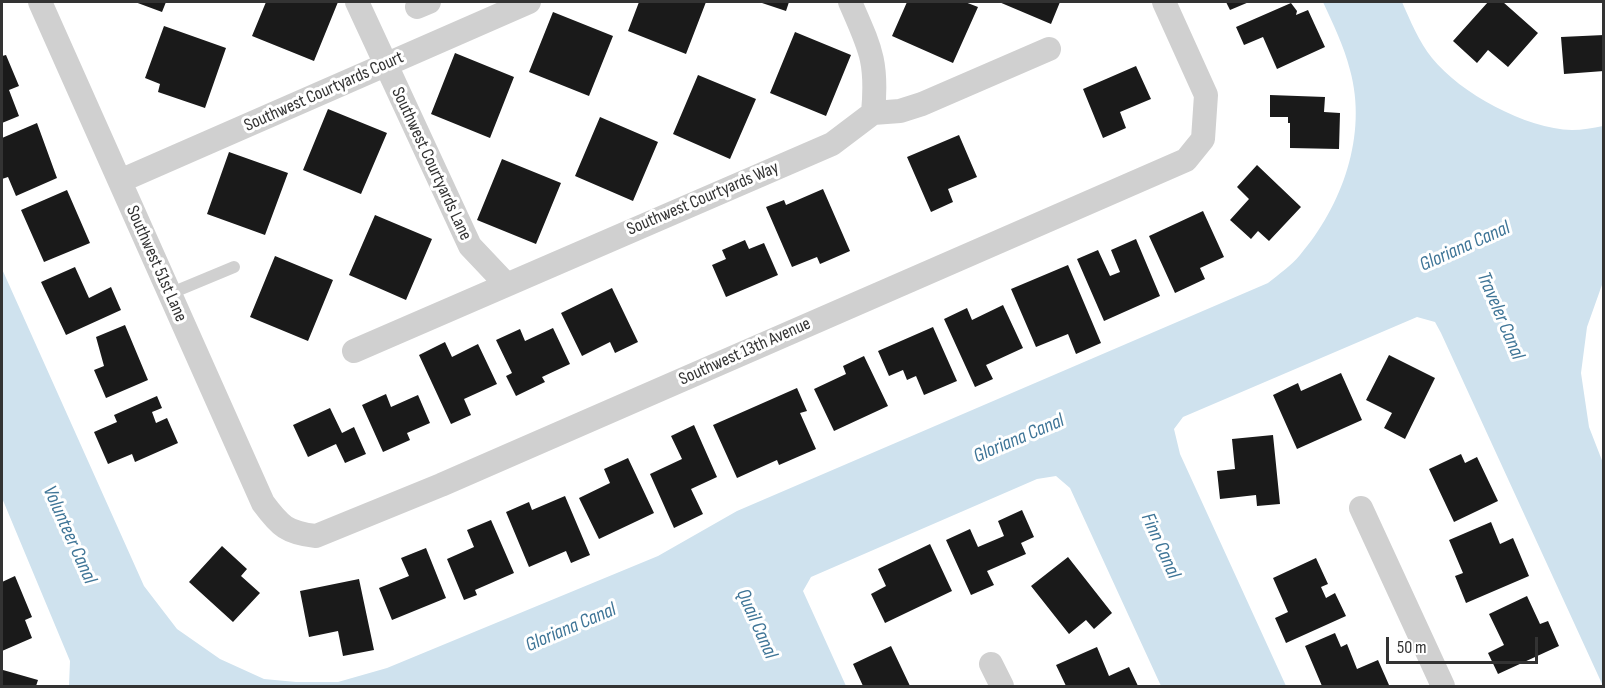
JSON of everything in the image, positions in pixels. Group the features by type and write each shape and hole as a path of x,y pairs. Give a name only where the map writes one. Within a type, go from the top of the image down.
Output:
{"street":[{"name":"Southwest 51st Lane","path":"40,2 236,446 263,503 278,523"},
{"name":"Southwest Courtyards Lane","path":"357,2 470,246 505,283"},
{"name":"Southwest Courtyards Court","path":"120,181 529,2"},
{"path":"850,2 873,55 876,81 873,113 900,111 922,104 1049,49"},
{"name":"Southwest 13th Avenue","path":"278,523 296,534 316,536 339,528 1186,160 1203,139 1206,95 1164,2"},
{"name":"Southwest Courtyards Way","path":"354,351 505,283 832,144 873,113"},
{"path":"1361,508 1443,687"},
{"path":"992,664 1002,687"}],"lane":[{"path":"169,294 234,267"}],"water":[{"path":"1323,2 1402,2 1427,52 1444,71 1476,96 1515,116 1554,128 1576,130 1603,126 1603,282 1587,327 1581,373 1589,427 1603,463 1603,686 1441,333 1435,322 1417,317 1183,417 1174,429 1180,454 1286,686 1161,686 1070,488 1056,476 1037,479 811,577 803,591 846,686 69,686 70,661 2,498 2,269 144,586 177,629 220,659 264,679 338,682 387,668 658,556 737,511 1268,283 1300,255 1328,215 1348,168 1353,144 1356,119 1355,95 1350,70"}],"building":[{"path":"135,2 166,2 162,12"},
{"path":"266,2 338,2 314,61 252,36"},
{"path":"639,2 706,2 686,54 628,31"},
{"path":"759,2 789,2 786,11"},
{"path":"907,2 965,2 978,7 953,63 892,36"},
{"path":"999,2 1060,2 1051,24"},
{"path":"1226,2 1249,2 1230,10"},
{"path":"1488,2 1503,2 1538,33 1508,67 1488,50 1477,63 1453,41"},
{"path":"1291,3 1297,11 1296,15 1308,10 1325,47 1277,69 1263,37 1244,45 1236,27"},
{"path":"553,12 613,36 589,96 529,72"},
{"path":"164,26 226,48 205,108 158,92 160,84 145,78"},
{"path":"795,32 851,55 826,116 770,93"},
{"path":"1604,35 1604,71 1564,74 1561,37"},
{"path":"455,53 514,77 490,138 431,114"},
{"path":"6,55 19,86 9,90 19,116 2,123 2,56"},
{"path":"1136,66 1151,99 1120,112 1126,128 1103,138 1083,89"},
{"path":"698,75 756,99 730,159 673,134"},
{"path":"1270,95 1325,97 1324,112 1340,113 1339,149 1290,148 1288,117 1270,117"},
{"path":"328,109 387,133 361,194 303,170"},
{"path":"600,117 658,142 633,201 575,176"},
{"path":"37,123 57,178 16,196 8,177 2,179 2,138"},
{"path":"959,135 977,177 948,189 953,202 931,212 907,157"},
{"path":"229,152 288,173 265,235 207,214"},
{"path":"502,159 561,183 536,244 477,220"},
{"path":"1257,165 1301,207 1269,241 1258,231 1251,239 1230,220 1249,199 1237,187"},
{"path":"823,189 850,251 820,264 817,257 792,267 766,207 784,200 786,205"},
{"path":"67,190 90,243 44,262 21,210"},
{"path":"1203,211 1224,257 1200,268 1205,279 1175,293 1149,236"},
{"path":"375,215 432,239 406,300 349,275"},
{"path":"1136,239 1160,296 1104,321 1077,259 1098,250 1110,276 1120,272 1111,250"},
{"path":"745,240 749,249 764,243 778,275 726,297 712,265 726,259 722,250"},
{"path":"275,256 333,280 308,341 250,317"},
{"path":"1068,265 1101,343 1076,354 1068,334 1036,347 1011,289"},
{"path":"75,267 89,298 111,287 121,310 66,335 41,282"},
{"path":"612,288 638,342 615,353 610,342 582,356 561,313"},
{"path":"1003,305 1023,348 986,365 993,379 975,387 944,319 967,308 972,320"},
{"path":"125,325 148,380 106,398 94,370 104,366 96,337"},
{"path":"933,327 957,381 924,395 916,376 907,380 903,370 889,376 878,351"},
{"path":"553,328 570,364 542,377 545,382 516,396 506,376 512,373 496,340 520,329 525,341"},
{"path":"445,342 452,357 478,344 497,384 464,399 471,415 451,424 419,355"},
{"path":"1389,355 1435,378 1405,439 1384,428 1392,413 1366,400"},
{"path":"864,356 888,406 834,431 814,389 846,374 843,366"},
{"path":"1341,373 1362,420 1297,449 1273,395 1298,383 1301,391"},
{"path":"797,388 807,411 800,413 816,449 779,465 777,460 737,478 713,425"},
{"path":"386,394 391,407 418,395 430,423 407,433 410,440 383,452 362,405"},
{"path":"157,396 162,408 152,412 156,423 167,418 178,443 135,462 132,454 108,464 94,432 117,422 114,415"},
{"path":"330,408 342,433 354,427 366,454 345,463 336,444 308,457 293,425"},
{"path":"694,425 717,477 691,489 703,514 674,528 650,474 682,459 671,436"},
{"path":"1273,435 1280,504 1257,506 1256,495 1220,499 1217,471 1235,469 1232,439"},
{"path":"1461,454 1465,463 1477,457 1498,501 1454,522 1429,469"},
{"path":"628,458 654,513 599,539 579,498 610,483 604,469"},
{"path":"565,496 590,555 571,563 566,551 529,567 506,512 529,502 532,510"},
{"path":"1022,510 1034,537 1021,543 1026,554 987,571 994,585 971,595 946,540 970,529 978,547 1004,536 998,521"},
{"path":"491,520 514,573 475,590 477,595 464,600 447,559 474,547 467,530"},
{"path":"1491,522 1500,544 1513,538 1529,576 1466,603 1455,576 1463,573 1449,540"},
{"path":"930,544 952,591 885,623 871,594 886,586 878,569"},
{"path":"222,546 247,569 241,576 260,593 233,622 189,582"},
{"path":"426,548 446,598 392,620 379,588 409,576 401,558"},
{"path":"1068,557 1112,613 1094,629 1086,620 1069,634 1031,586"},
{"path":"1316,558 1328,584 1321,587 1326,598 1335,593 1346,616 1286,643 1275,618 1288,612 1273,578"},
{"path":"15,576 32,617 25,620 32,638 2,651 2,582"},
{"path":"359,579 374,650 343,656 338,631 309,637 300,591"},
{"path":"1527,596 1540,624 1548,621 1559,646 1498,674 1488,653 1504,645 1489,614"},
{"path":"1335,633 1341,647 1347,644 1357,669 1378,660 1389,685 1322,686 1305,646"},
{"path":"891,646 910,686 863,686 853,664"},
{"path":"1097,647 1109,676 1129,667 1138,686 1066,686 1056,665"},
{"path":"3,670 38,680 36,686 2,686"}],"water label":[{"name":"Gloriana Canal","path":"1465,247"},
{"name":"Traveler Canal","path":"1500,316"},
{"name":"Gloriana Canal","path":"1019,439"},
{"name":"Volunteer Canal","path":"69,535"},
{"name":"Finn Canal","path":"1160,546"},
{"name":"Quail Canal","path":"756,624"},
{"name":"Gloriana Canal","path":"571,628"}]}
